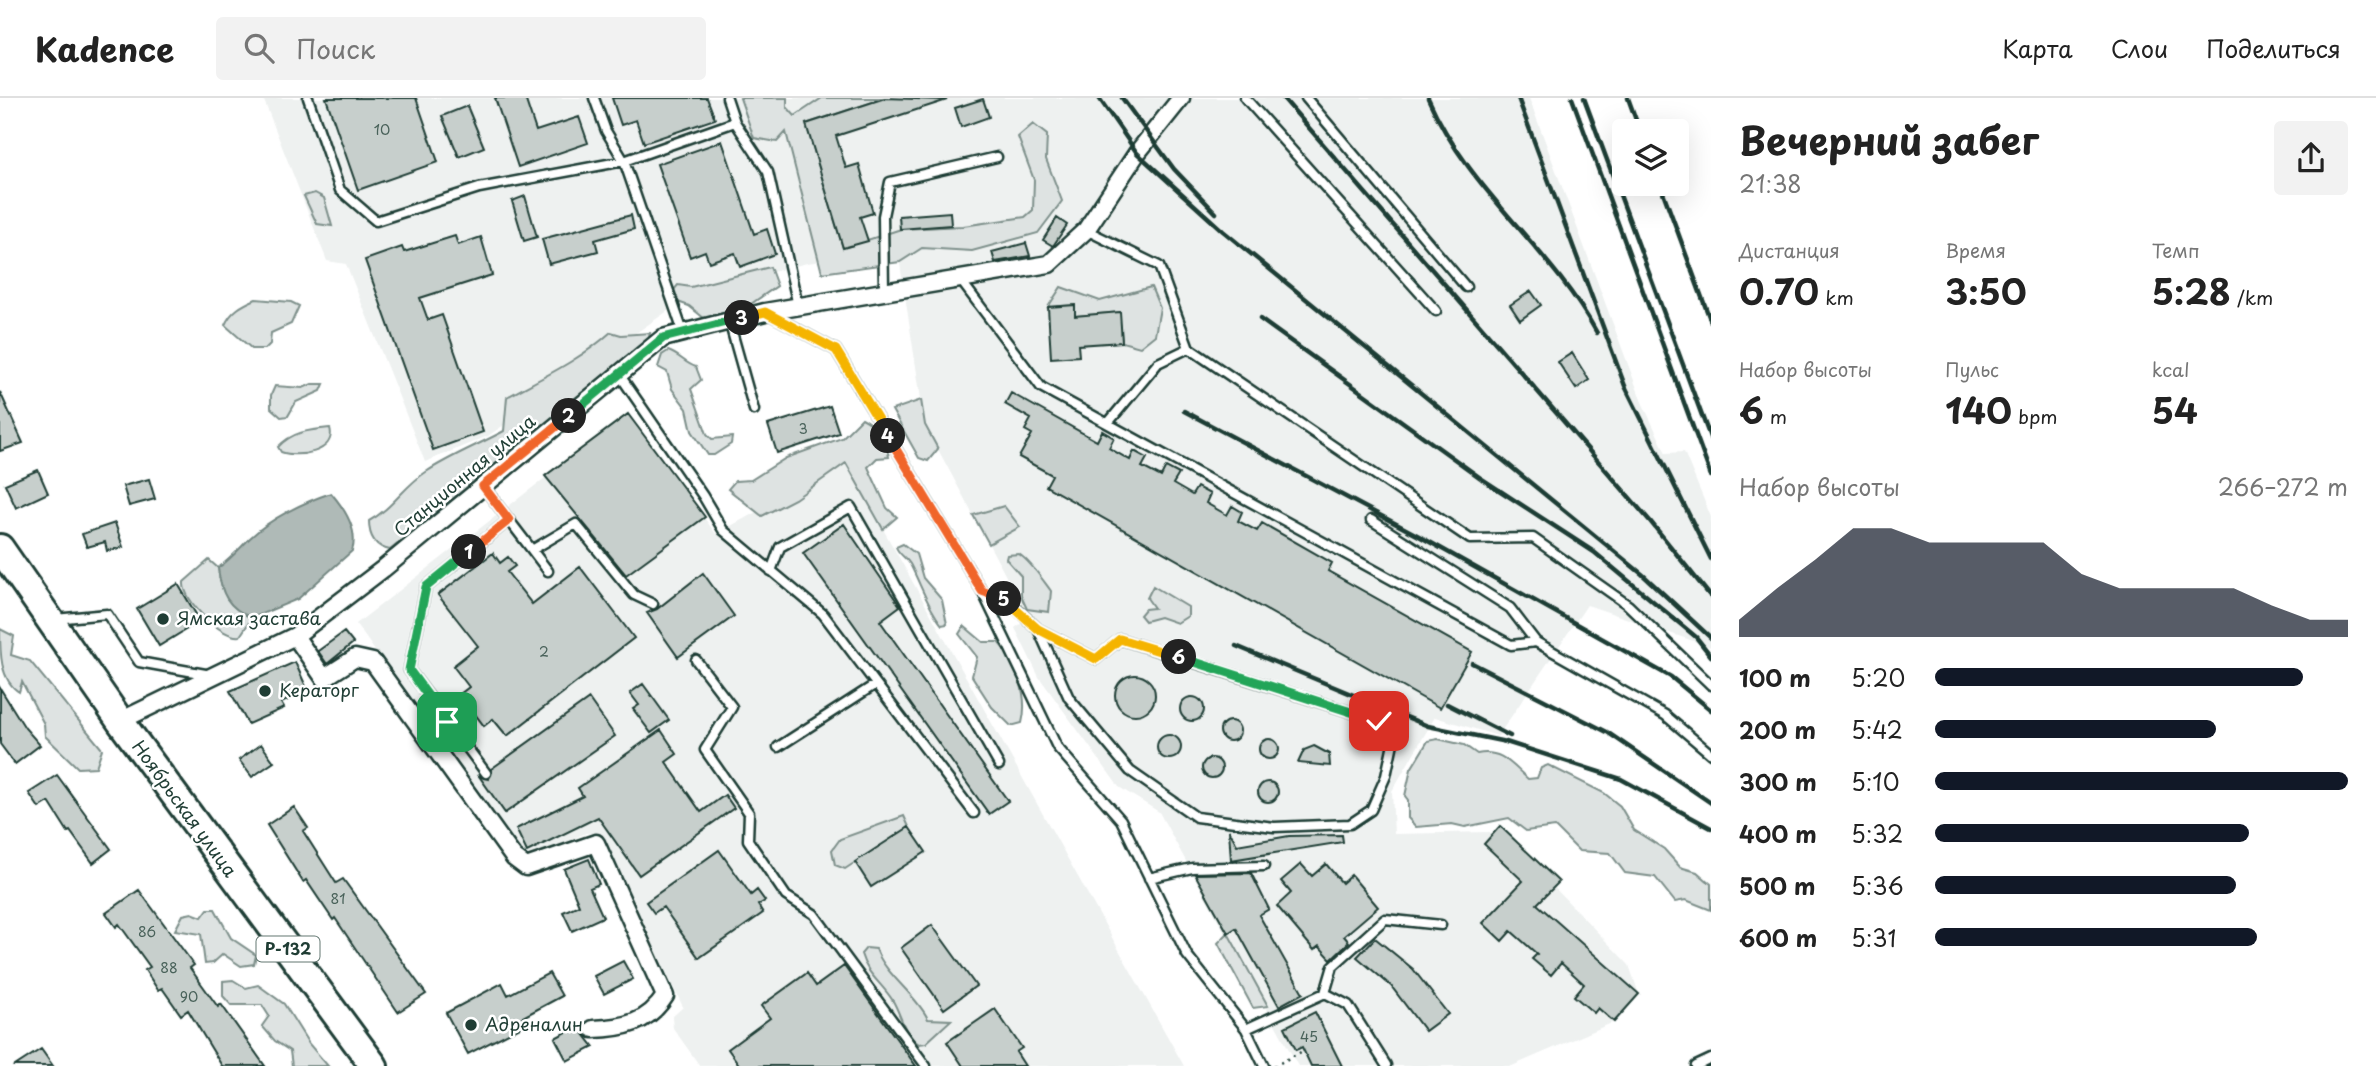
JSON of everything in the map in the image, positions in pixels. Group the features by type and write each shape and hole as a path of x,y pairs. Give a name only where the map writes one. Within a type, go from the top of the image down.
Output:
{"highway":[{"name":"Ноябрьская улица","path":"0,548 47,620 374,1066"}],"street":[{"name":"Станционная улица","path":"120,721 295,636 663,338 765,312 1049,264 1086,230 1137,153 1181,98"},
{"path":"295,636 324,678 355,658 373,662 514,858 526,866 596,843 665,996 654,1012 634,1024 593,1029"}],"lane":[{"path":"309,98 340,190 376,221 479,188 624,161 735,122"},
{"path":"594,98 606,131 624,161 683,332"},
{"path":"727,98 735,122 768,172 798,306"},
{"path":"1245,98 1436,311"},
{"path":"1306,98 1466,287"},
{"path":"884,290 883,216 890,182 997,157"},
{"path":"1086,230 1159,266 1189,348 1470,540 1533,538 1628,605 1711,685"},
{"path":"960,278 1041,387 1511,645 1536,642"},
{"path":"765,312 836,350 982,591 1057,747 1121,820 1187,955 1246,1029 1264,1066"},
{"path":"729,321 754,410"},
{"path":"1108,424 1158,363 1189,348"},
{"path":"619,374 703,496 723,530 823,614 974,813"},
{"path":"483,486 548,571"},
{"path":"771,571 780,547 851,507 999,765"},
{"path":"486,774 409,670 426,587 509,520"},
{"path":"1371,520 1510,608 1536,642 1665,715 1711,754"},
{"path":"532,550 576,524 634,595 653,604"},
{"path":"982,591 1008,601 1038,629 1096,659 1120,639 1379,721 1393,743 1386,776 1371,810 1350,824 1274,827 1196,817 1130,771 1069,698 1038,629"},
{"path":"47,620 107,614 139,662 214,676"},
{"path":"696,660 732,707 705,750 749,813 748,840 786,896 814,914 926,1066"},
{"path":"778,747 876,684"},
{"path":"1149,878 1192,868 1264,866"},
{"path":"1246,1029 1325,993 1333,966 1385,919 1441,925"},
{"path":"1325,993 1348,1005 1386,1065"},
{"path":"1696,1066 1711,1059"}],"path":[{"path":"1274,1066 1303,1051"}],"shaded area":[{"path":"263,98 1529,98 1642,402 1666,453 1684,452 1711,517 1711,647 1587,605 1498,736 1435,717 1392,791 1394,834 1490,832 1549,882 1629,965 1639,994 1614,1022 1512,1066 1298,1066 1159,812 1119,787 1039,677 1015,628 1023,622 1016,595 925,425 898,251 807,263 695,292 488,436 425,462 346,264 327,261"},
{"path":"740,98 787,98 787,107 795,116 822,98 885,98 806,124 843,248 901,229 963,226 1025,217 1033,210 1034,180 1018,137 1033,124 1047,135 1046,159 1062,201 1038,233 972,251 922,248 900,262 822,273 786,132 777,142 754,138"},
{"path":"315,193 324,198 332,226 317,224 304,196"},
{"path":"770,267 777,286 745,308 705,319 689,306 675,301 673,291 678,285 691,287"},
{"path":"1061,287 1100,301 1151,287 1160,308 1155,335 1140,347 1122,342 1119,312 1075,316 1074,305 1048,307"},
{"path":"256,299 291,302 299,306 291,324 271,333 270,344 265,349 252,349 225,325 237,309"},
{"path":"611,332 621,335 650,333 648,341 390,550 376,543 371,536 369,521 385,510 411,484 454,456 504,431 507,397 574,360"},
{"path":"668,351 696,367 701,380 691,389 707,434 712,439 732,437 731,444 714,455 708,455 692,431 687,409 672,389 667,372 658,367 662,355"},
{"path":"312,384 324,384 321,391 296,402 288,416 281,417 271,408 271,395 275,386 303,388"},
{"path":"921,400 925,425 938,449 928,461 919,458 892,410"},
{"path":"628,414 716,534 846,463 1184,1066 700,1066 673,1028 672,1017 683,1007 599,833 586,833 524,861 356,624"},
{"path":"862,418 880,434 889,457 877,458 868,467 887,508 897,517 883,529 846,463 795,499 762,516 728,489 735,481 751,480 786,458 842,438"},
{"path":"330,428 328,443 314,452 288,454 281,452 278,447 296,434"},
{"path":"331,493 352,527 352,551 298,599 252,618 231,605 221,585 218,568 250,538 278,517"},
{"path":"1004,506 1020,527 989,544 973,515"},
{"path":"903,544 916,554 923,578 942,600 947,624 942,625 937,618 910,564 897,550 896,547"},
{"path":"1019,554 1051,591 1049,612 1027,609 1021,596 1021,576 1006,559 1007,555"},
{"path":"209,560 218,568 221,585 231,605 252,618 240,636 223,631 204,617 185,590 184,582"},
{"path":"1153,586 1188,607 1188,616 1177,623 1160,617 1145,621 1140,615 1145,609 1154,608 1147,598"},
{"path":"964,626 983,642 998,642 1011,659 1020,680 1024,702 1022,723 1011,726 992,707 972,676 977,657 959,634"},
{"path":"0,629 14,636 11,655 30,661 102,749 96,767 78,768 45,736 44,724 22,682 19,692 5,673"},
{"path":"1438,739 1464,745 1477,754 1499,756 1528,779 1537,778 1541,768 1548,765 1604,793 1620,806 1634,830 1664,849 1680,867 1697,872 1711,884 1711,910 1686,900 1675,902 1655,877 1625,873 1610,853 1579,851 1555,827 1526,831 1509,818 1465,827 1452,824 1416,827 1408,818 1408,800 1405,796 1411,769 1428,741"},
{"path":"904,816 909,827 845,869 835,865 832,850 840,839"},
{"path":"208,909 215,909 231,938 256,955 254,964 241,966 223,954 213,963 205,964 201,934 175,930 183,915 192,913 202,917"},
{"path":"1228,933 1268,1006 1253,1008 1218,943"},
{"path":"866,948 876,949 887,968 928,1019 951,1020 926,1043 919,1044 906,1030 893,1001 864,961 861,954"},
{"path":"233,980 246,988 258,985 284,1004 309,1044 328,1066 292,1066 290,1051 275,1041 262,1026 269,1016 262,1005 231,1005 223,996 223,981"}],"building":[{"path":"326,98 416,98 438,162 358,190"},
{"path":"495,98 525,98 536,131 579,117 588,143 518,167"},
{"path":"612,98 707,98 715,119 644,143 636,120 621,125"},
{"path":"885,98 947,100 836,136 846,168 859,164 873,213 860,217 868,241 843,248 806,124"},
{"path":"983,99 989,117 961,127 955,108"},
{"path":"467,106 484,147 459,157 442,116"},
{"path":"722,141 754,234 767,229 775,254 740,267 735,253 709,262 705,251 690,257 657,164"},
{"path":"525,196 537,237 524,241 512,201"},
{"path":"950,212 951,225 900,229 899,216"},
{"path":"631,215 634,229 595,240 598,251 549,264 542,239"},
{"path":"1057,218 1067,225 1053,246 1043,240"},
{"path":"455,236 458,245 481,237 492,275 420,298 428,320 442,315 483,432 433,450 365,260 402,247 404,252"},
{"path":"1026,243 1030,256 995,262 992,252"},
{"path":"1531,291 1541,305 1520,320 1510,305"},
{"path":"1075,305 1075,316 1120,312 1122,342 1078,345 1079,356 1051,358 1048,307"},
{"path":"1572,353 1589,380 1576,389 1558,362"},
{"path":"0,392 23,443 0,451"},
{"path":"1011,393 1097,441 1102,431 1114,438 1109,448 1130,460 1134,451 1147,458 1142,467 1161,477 1166,467 1179,474 1173,484 1192,495 1197,487 1210,494 1206,503 1227,515 1232,506 1242,512 1238,521 1257,531 1262,523 1332,563 1328,571 1472,652 1440,708 1046,486 1052,475 1019,457 1032,434 1025,430 1031,419 1005,404"},
{"path":"830,406 839,433 777,453 768,425"},
{"path":"628,414 705,517 626,575 545,476"},
{"path":"38,470 48,493 16,508 5,484"},
{"path":"149,479 155,499 129,506 123,486"},
{"path":"115,523 123,547 107,551 105,542 87,547 82,534"},
{"path":"844,524 900,606 880,621 1008,801 989,814 803,553"},
{"path":"493,553 500,563 508,557 515,566 507,572 532,604 580,567 634,638 507,736 493,719 484,726 460,694 469,687 453,666 478,646 438,595"},
{"path":"703,573 734,616 678,657 647,613 657,609"},
{"path":"178,584 200,621 159,646 137,609"},
{"path":"344,632 353,643 327,664 318,651"},
{"path":"295,662 308,691 281,703 284,708 248,724 230,691"},
{"path":"1135,675 1149,681 1155,695 1149,709 1135,715 1121,709 1115,695 1121,681"},
{"path":"643,684 669,720 651,733 633,709 639,705 630,693"},
{"path":"0,688 25,728 40,745 15,764 0,744"},
{"path":"1192,697 1201,700 1204,709 1201,718 1192,721 1183,718 1180,709 1183,700"},
{"path":"589,699 615,736 505,813 479,776 489,779 491,769"},
{"path":"1226,721 1234,721 1240,731 1234,741 1226,741 1220,735 1220,727"},
{"path":"661,730 677,754 666,762 701,812 725,795 734,808 639,875 598,817 527,852 516,829 583,796 578,788"},
{"path":"1169,735 1180,742 1181,747 1174,758 1169,759 1158,752 1157,747 1164,736"},
{"path":"1265,739 1273,739 1279,749 1273,759 1265,759 1259,753 1259,745"},
{"path":"261,744 274,762 252,777 239,760"},
{"path":"1314,746 1329,754 1330,766 1298,763 1304,750"},
{"path":"1208,758 1216,758 1222,768 1216,778 1208,778 1202,772 1202,764"},
{"path":"57,775 111,849 93,863 70,831 68,832 49,802 39,808 29,793"},
{"path":"1268,782 1275,785 1278,792 1275,799 1268,802 1261,799 1258,792 1261,785"},
{"path":"294,807 308,828 303,831 336,883 343,879 426,994 398,1012 335,918 333,920 306,880 303,882 267,825"},
{"path":"1500,826 1559,882 1537,904 1639,994 1614,1022 1598,1008 1594,1013 1574,996 1584,984 1561,963 1551,975 1532,959 1537,954 1511,931 1502,941 1483,923 1523,881 1484,844"},
{"path":"909,827 926,852 871,887 855,862"},
{"path":"1229,830 1237,845 1289,836 1342,835 1343,842 1231,860"},
{"path":"719,850 751,895 757,890 765,901 758,905 763,913 699,958 663,907 654,913 646,902"},
{"path":"589,859 599,884 590,888 603,917 572,931 563,912 579,905 564,869"},
{"path":"1301,864 1312,876 1326,864 1342,883 1351,875 1378,907 1344,936 1349,942 1331,959 1319,946 1314,950 1277,906 1291,893 1281,881"},
{"path":"1251,873 1269,909 1259,915 1303,993 1279,1006 1236,928 1228,933 1195,874"},
{"path":"139,890 194,965 190,968 218,1007 221,1004 265,1066 222,1066 188,1010 181,1015 162,988 158,990 145,970 150,967 119,924 116,927 106,913"},
{"path":"932,925 976,986 944,1009 901,948"},
{"path":"1375,938 1413,969 1448,1014 1425,1031 1391,986 1357,957"},
{"path":"623,961 633,979 604,994 594,976"},
{"path":"844,966 916,1066 740,1066 728,1049 770,1018 761,1006 807,973 816,986"},
{"path":"549,973 562,996 521,1018 524,1025 468,1054 446,1013 502,983 508,995"},
{"path":"995,1009 1022,1048 1016,1052 1025,1066 963,1066 947,1042"},
{"path":"1315,1012 1342,1066 1311,1066 1302,1047 1296,1050 1285,1027"},
{"path":"582,1024 584,1034 594,1047 567,1061 555,1038"},
{"path":"41,1049 53,1066 15,1066"}],"railway":[{"path":"1099,98 1137,153 1223,231 1642,574 1711,638"},
{"path":"1122,98 1174,169 1216,213"},
{"path":"1283,98 1650,521 1711,597"},
{"path":"1428,98 1465,161 1556,273 1597,333"},
{"path":"1518,98 1625,386 1711,559"},
{"path":"1572,98 1711,476"},
{"path":"1584,98 1711,440"},
{"path":"1628,98 1636,119"},
{"path":"1664,196 1711,322"},
{"path":"1260,319 1482,479 1594,552 1696,637 1711,656"},
{"path":"1184,411 1419,536 1671,677 1711,710"},
{"path":"1236,646 1428,726 1506,742 1621,779 1711,828"},
{"path":"1472,663 1607,732 1711,803"},
{"path":"1447,704 1510,736"}],"place":[{"name":"Ямская застава","path":"163,619"},
{"name":"Кераторг","path":"265,691"},
{"name":"Адреналин","path":"471,1025"}],"route":[{"path":"447,722 409,670 426,587 509,520 483,486 663,338 765,312 836,350 982,591 1008,601 1038,629 1096,659 1120,639 1379,721"}]}
